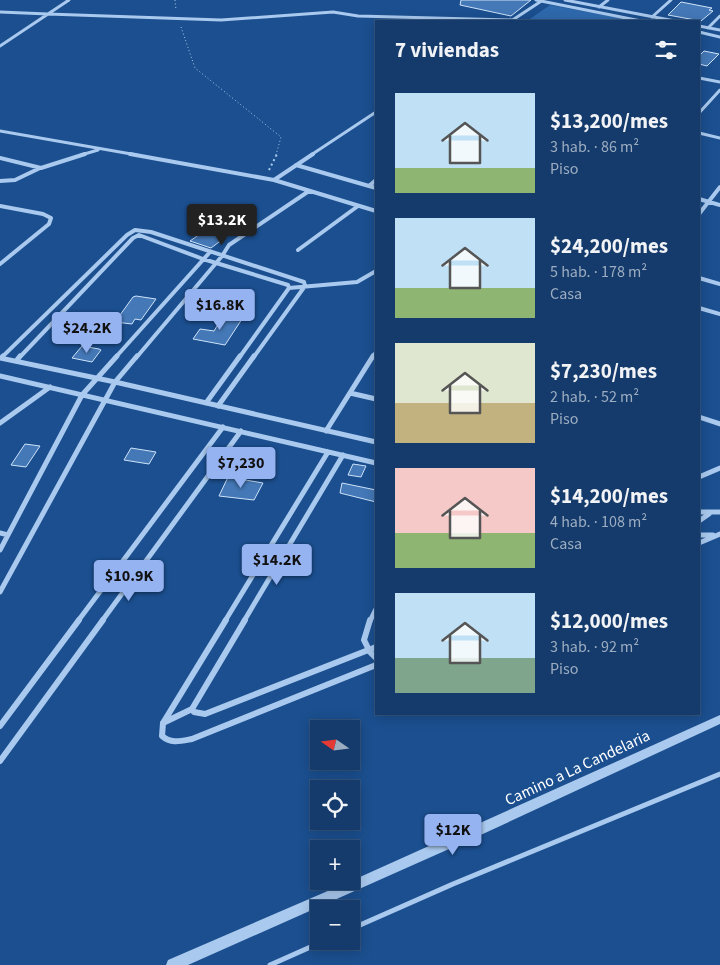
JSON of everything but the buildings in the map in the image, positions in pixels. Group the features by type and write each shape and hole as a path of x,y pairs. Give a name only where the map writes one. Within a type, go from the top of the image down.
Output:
{"street":[{"path":"0,46 69,0"},
{"path":"536,0 636,20"},
{"path":"565,0 669,20"},
{"path":"600,7 608,0"},
{"path":"652,17 671,0"},
{"path":"514,20 542,1"},
{"path":"0,12 30,16 48,14 221,20 333,12 358,16 490,20"},
{"path":"708,28 720,16"},
{"path":"700,26 720,30"},
{"path":"700,33 720,36"},
{"path":"700,78 720,82"},
{"path":"700,112 720,90"},
{"path":"274,180 375,113"},
{"path":"369,116 375,118"},
{"path":"0,131 274,180 375,211"},
{"path":"700,133 720,138"},
{"path":"0,181 15,180 41,168 101,149"},
{"path":"0,158 41,168"},
{"path":"296,165 375,188"},
{"path":"369,186 375,181"},
{"path":"700,213 720,187"},
{"path":"0,592 115,382 222,256 229,245 309,191"},
{"path":"700,199 720,205"},
{"path":"0,206 43,214 51,218 49,224 0,264"},
{"path":"298,250 358,206"},
{"path":"1,358 127,235 135,230 151,232 300,280 305,286"},
{"path":"16,361 133,238 139,236 203,259 283,282 289,288"},
{"path":"0,550 82,395 210,252"},
{"path":"206,403 289,288 357,282 375,272"},
{"path":"700,278 720,284"},
{"path":"218,406 305,286"},
{"path":"700,308 720,314"},
{"path":"326,431 375,354"},
{"path":"1,358 115,382 375,442"},
{"path":"0,376 375,463"},
{"path":"0,423 50,387"},
{"path":"350,393 375,399"},
{"path":"700,417 720,424"},
{"path":"0,726 223,427"},
{"path":"0,761 240,431"},
{"path":"328,452 163,723 162,736 167,741 176,743 192,738 375,665"},
{"path":"163,723 192,708 343,455"},
{"path":"700,476 720,468"},
{"path":"700,512 720,512"},
{"path":"700,520 709,513"},
{"path":"0,533 8,535"},
{"path":"700,535 718,535"},
{"path":"700,542 718,535"},
{"path":"375,611 364,636 363,644 367,651 375,657"},
{"path":"192,708 194,712 205,714 375,647"},
{"name":"Camino a La Candelaria","path":"173,965 481,829 720,719"}],"lane":[{"path":"360,925 453,884 720,774"},
{"path":"270,965 310,947"}],"path":[{"path":"175,0 178,18 196,68 281,137 278,152 264,178"}],"shaded area":[{"path":"550,5 631,20 528,20"}]}
